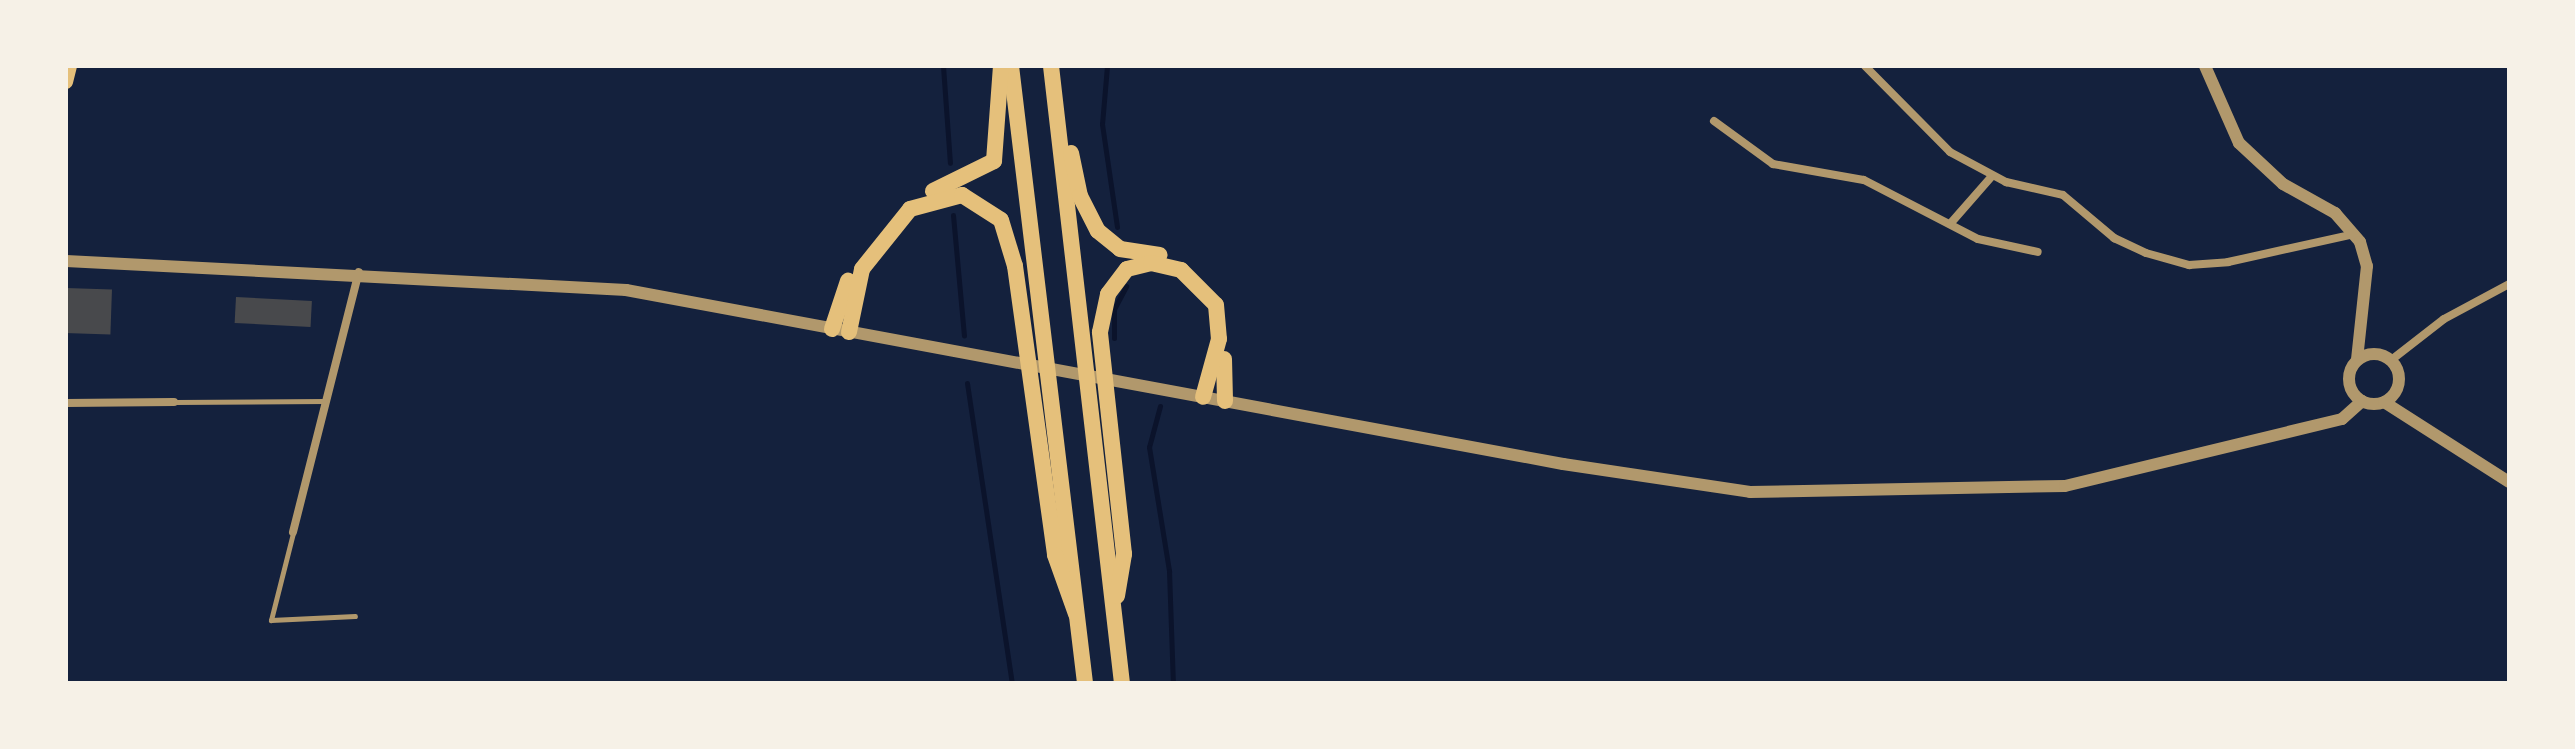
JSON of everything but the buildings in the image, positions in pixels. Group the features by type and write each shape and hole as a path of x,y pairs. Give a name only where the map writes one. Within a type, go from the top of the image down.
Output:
{"highway":[{"path":"841,330 861,256 899,209 994,161 1001,66"},
{"path":"1011,66 1085,683"},
{"path":"1051,66 1122,683"},
{"path":"1058,66 1080,196 1098,231 1120,249 1197,266 1223,297 1225,401"},
{"path":"841,330 862,269 910,209 962,195 1001,220 1015,266 1055,555 1076,614"},
{"path":"1114,613 1124,554 1100,332 1108,294 1127,269 1151,263 1181,270 1216,305 1219,339 1203,397"}],"main road":[{"path":"66,82 70,66"}],"street":[{"path":"1865,66 1950,152 1992,176 2063,195 2114,238 2189,265 2355,233"},
{"path":"2205,66 2239,143 2355,233 2367,266 2357,360 2349,382 2362,401"},
{"path":"1714,121 1773,164 1864,180 2001,247 2038,252"},
{"path":"1950,224 1992,176"},
{"path":"66,261 359,272 626,290 1642,478 1821,493 2065,486 2342,419 2362,401 2384,402 2509,482"},
{"path":"293,532 359,272"},
{"path":"2390,361 2444,319 2509,284"},
{"path":"2357,360 2371,354 2390,361"},
{"path":"2384,402 2397,387 2390,361"},
{"path":"66,403 174,402"}],"lane":[{"path":"174,402 328,401"},
{"path":"293,532 271,620 355,616"}],"waterway":[{"path":"943,66 950,163"},
{"path":"1107,66 1102,124 1117,227"},
{"path":"953,215 964,335"},
{"path":"1114,338 1114,309 1126,286"},
{"path":"967,383 1012,683"},
{"path":"1160,406 1149,447 1169,571 1173,683"}]}
